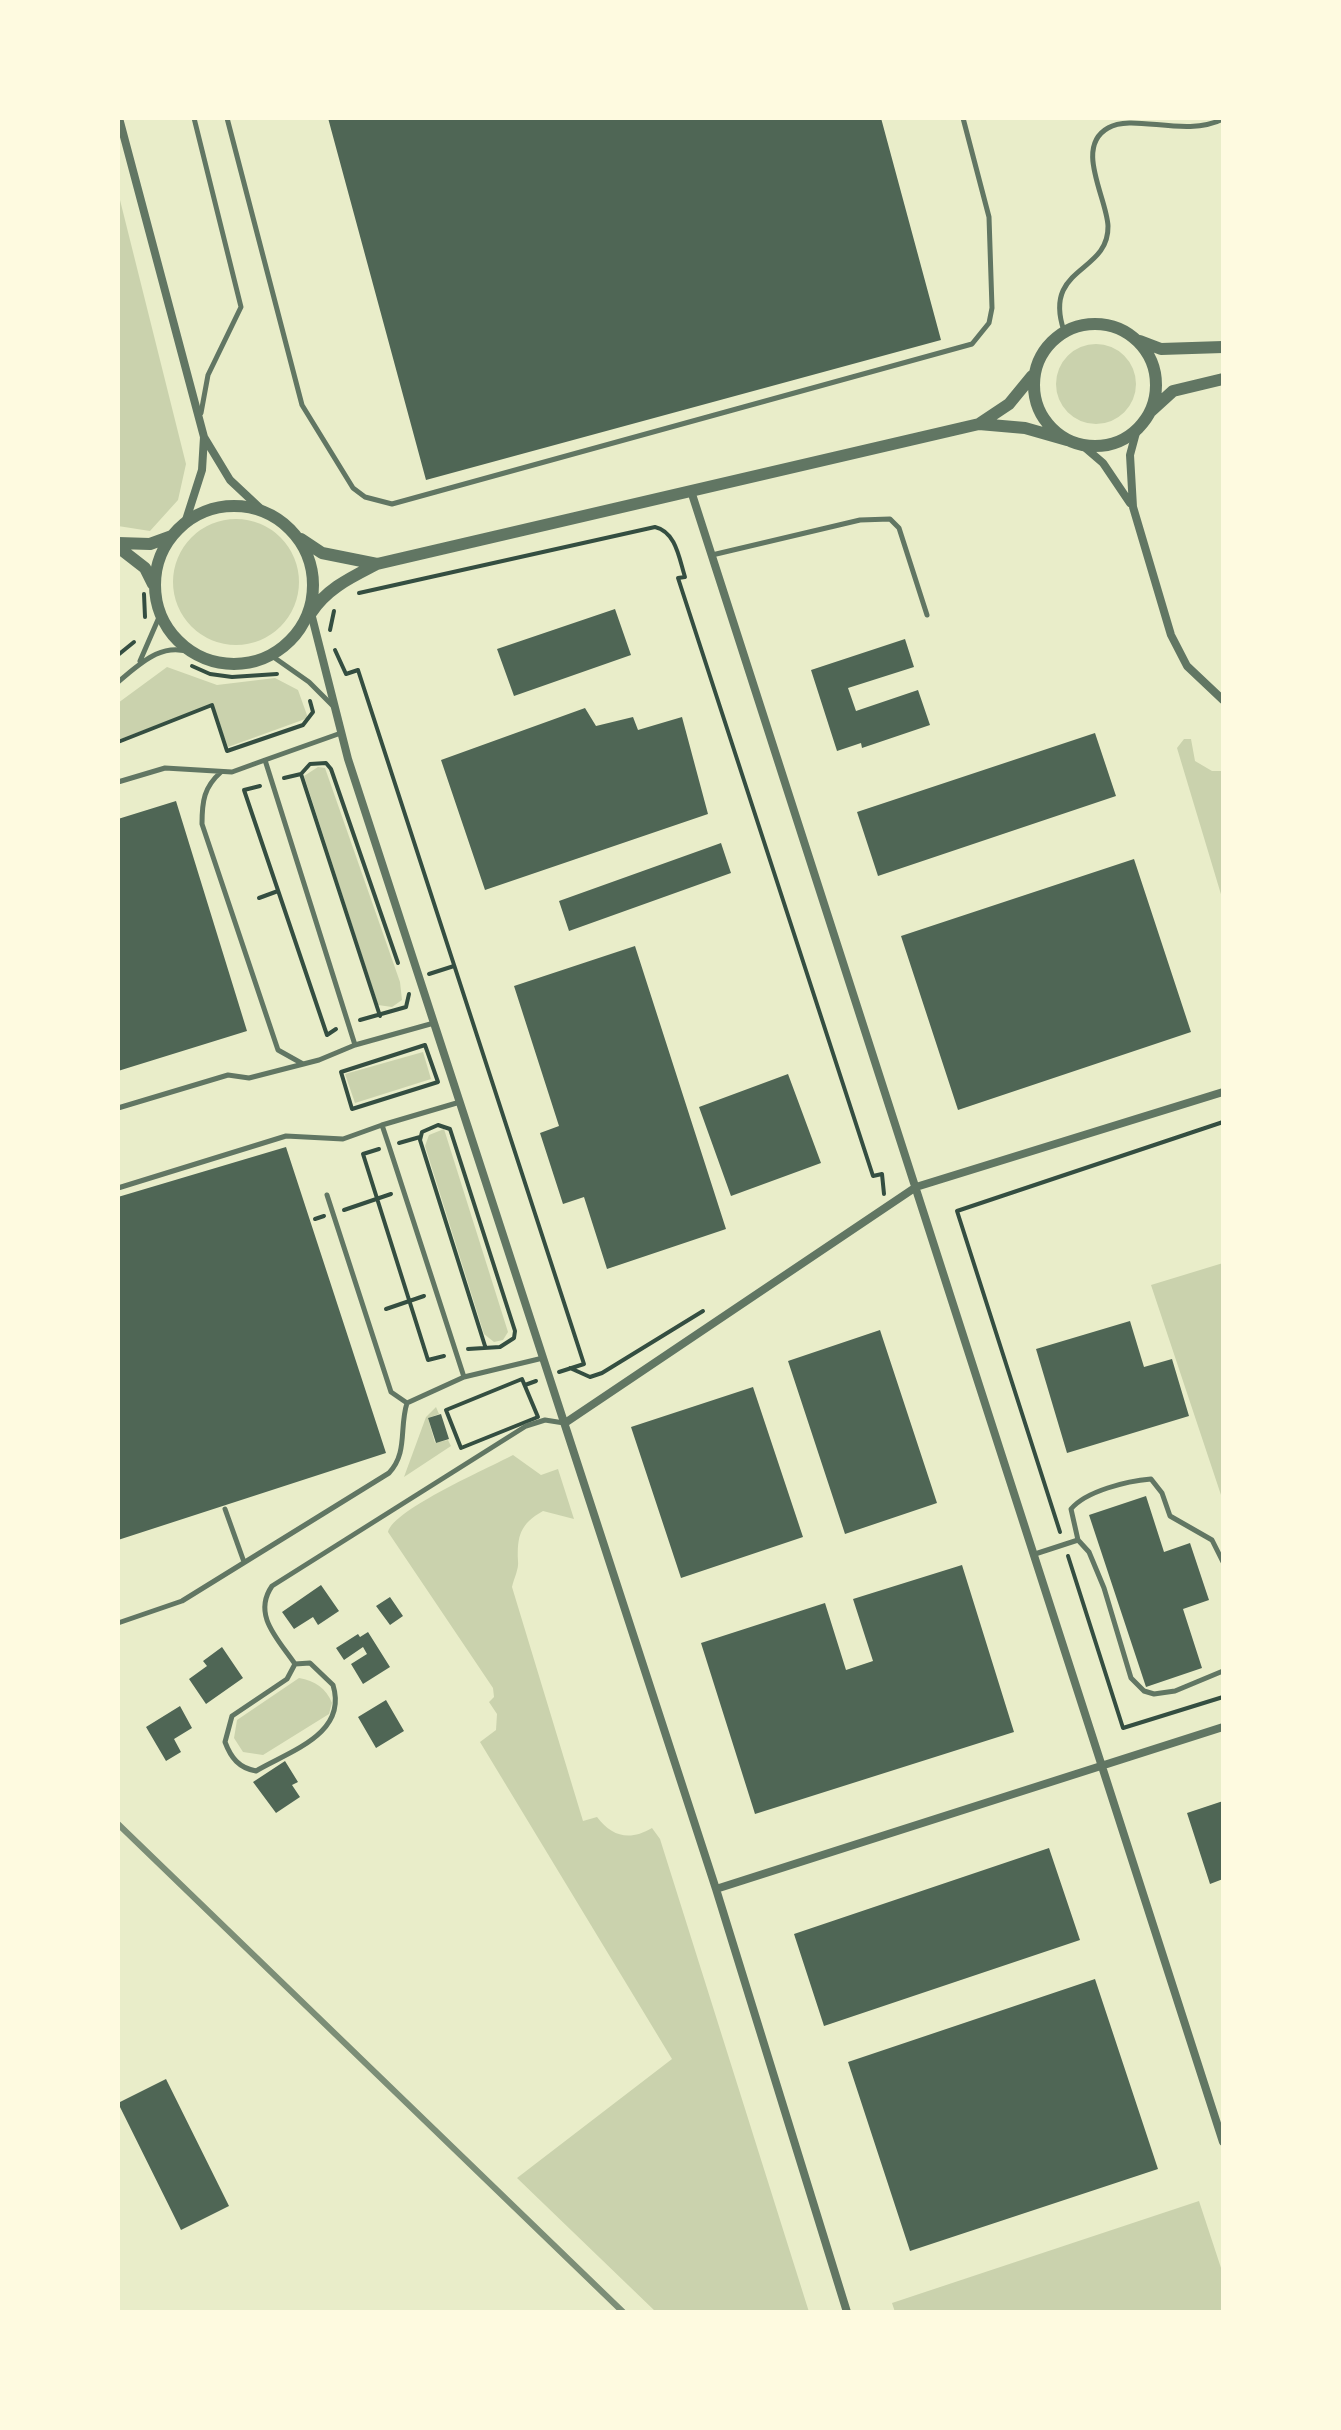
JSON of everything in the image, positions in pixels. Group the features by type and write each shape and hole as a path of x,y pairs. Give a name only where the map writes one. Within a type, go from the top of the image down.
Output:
{"street":[{"path":"119,118 204,437 230,480 299,538 322,553 377,564"},
{"path":"979,424 1009,404 1034,373 1045,349 1064,331 1093,323 1123,330 1161,349 1223,347"},
{"path":"1135,338 1148,354 1155,372 1156,392 1151,411"},
{"path":"1034,373 1037,405 1054,431 1067,440"},
{"path":"118,545 145,568 149,590 160,615 189,659 231,665 272,656 288,644 320,599 337,585 377,564 979,424 1025,428 1082,445 1111,444 1137,429 1173,391 1223,379"},
{"path":"1137,429 1129,466 1133,507 1171,635 1187,666 1223,700"},
{"path":"185,523 202,470 204,437"},
{"path":"1082,445 1103,463 1133,507"},
{"path":"691,491 1223,2142"},
{"path":"149,590 172,536 185,523 201,513 223,506 262,510"},
{"path":"118,545 150,544 172,536"},
{"path":"299,538 313,577 311,613 342,733 716,1889 847,2312"},
{"path":"565,1423 916,1187 1223,1092"},
{"path":"716,1889 1223,1727"}],"lane":[{"path":"194,118 241,307 204,386 200,422"},
{"path":"227,118 302,405 353,488 365,497 392,504 972,344 989,323 992,308 989,217 963,118"},
{"path":"1064,331 1058,314 1059,296 1106,239 1108,225 1093,159 1097,139 1104,130 1122,123 1181,129 1200,127 1223,119"},
{"path":"712,555 860,520 890,519 899,528 927,615"},
{"path":"136,667 160,615"},
{"path":"118,682 163,651 189,659"},
{"path":"272,656 309,682 337,711"},
{"path":"118,782 174,767 232,772 342,733"},
{"path":"265,760 355,1045"},
{"path":"221,772 210,782 202,800 202,824 278,1050 303,1064"},
{"path":"118,1108 228,1075 249,1078 303,1064 435,1022"},
{"path":"118,1188 286,1136 343,1139 461,1101"},
{"path":"382,1125 464,1377"},
{"path":"327,1195 391,1392 407,1403"},
{"path":"118,1623 182,1601 389,1473 402,1454 403,1416 407,1403 464,1377 543,1358"},
{"path":"295,1664 263,1613 264,1598 272,1586 526,1426 545,1420 565,1423"},
{"path":"1223,1562 1212,1540 1170,1516 1162,1493 1151,1479 1079,1500 1071,1509 1078,1540 1089,1552 1104,1588 1131,1678 1144,1691 1175,1691 1223,1671"},
{"path":"225,1509 244,1562"},
{"path":"1035,1554 1078,1540"},
{"path":"310,1663 327,1677 336,1697 336,1714 326,1730 256,1771 238,1765 225,1742 232,1716 287,1679 295,1664 310,1663"}],"path":[{"path":"357,593 655,527 665,530 672,538 685,577 678,578 873,1176 882,1174 886,1187 882,1199"},
{"path":"146,625 149,590"},
{"path":"330,632 336,605"},
{"path":"118,655 138,639"},
{"path":"333,646 346,674 358,670 584,1364 570,1368 590,1377 602,1373 706,1309"},
{"path":"189,659 210,674 232,677 283,675"},
{"path":"118,742 212,705 227,751 303,725 313,712 309,699"},
{"path":"380,1016 301,774 304,768 317,762 331,769 399,968"},
{"path":"291,776 301,774"},
{"path":"256,787 244,790 327,1035 337,1029"},
{"path":"259,898 278,891"},
{"path":"372,1014 380,1016 406,1007 410,1002 404,982"},
{"path":"425,1045 438,1082 352,1109 341,1072 425,1045"},
{"path":"957,1211 1223,1122"},
{"path":"403,1142 420,1137 429,1126 450,1129 515,1331 508,1344 467,1349"},
{"path":"420,1137 485,1346"},
{"path":"373,1150 363,1154 428,1360 447,1355"},
{"path":"315,1219 391,1194"},
{"path":"386,1309 424,1296"},
{"path":"522,1379 538,1417 461,1448 446,1410 522,1379"}],"green space":[{"path":"118,192 186,464 178,500 150,531 118,526"},
{"path":"1096,344 1111,347 1124,356 1133,369 1136,384 1133,399 1124,412 1111,421 1096,424 1081,421 1068,412 1059,399 1056,384 1059,369 1068,356 1081,347"},
{"path":"236,519 260,524 280,538 294,558 299,582 294,606 280,626 260,640 236,645 212,640 192,626 178,606 173,582 178,558 192,538 212,524"},
{"path":"167,667 217,685 275,678 298,690 308,718 228,747 212,704 118,740 118,703"},
{"path":"1184,739 1191,739 1195,761 1212,771 1223,771 1223,901 1177,748"},
{"path":"318,767 325,768 400,982 402,1000 392,1007 378,1005 304,776"},
{"path":"423,1052 431,1079 355,1103 345,1074"},
{"path":"444,1129 508,1332 503,1340 494,1342 484,1334 425,1146 429,1135"},
{"path":"1223,1263 1223,1501 1151,1285"},
{"path":"436,1407 439,1414 428,1418 435,1443 448,1440 451,1446 404,1477 426,1417"},
{"path":"513,1455 541,1475 558,1469 574,1519 543,1511 529,1521 519,1538 518,1567 512,1587 583,1821 597,1817 615,1833 629,1836 652,1828 660,1839 809,2312 656,2312 517,2178 672,2059 480,1742 496,1730 497,1714 489,1702 494,1697 493,1688 388,1532 394,1523 424,1501"},
{"path":"299,1678 315,1683 327,1693 332,1703 329,1714 263,1755 243,1752 234,1738 237,1720"},
{"path":"1199,2201 1223,2274 1223,2312 895,2312 892,2303"}],"building":[{"path":"328,118 881,118 941,340 426,480"},
{"path":"615,609 631,655 514,696 497,649"},
{"path":"905,639 914,667 848,688 856,711 918,690 930,725 862,748 861,743 837,751 811,670"},
{"path":"585,708 596,726 633,717 638,730 682,717 708,814 485,890 441,760"},
{"path":"1095,733 1116,796 878,876 857,812"},
{"path":"176,801 247,1031 118,1071 118,819"},
{"path":"721,843 731,873 569,931 559,901"},
{"path":"1134,859 1191,1032 958,1110 901,936"},
{"path":"635,946 726,1229 607,1269 584,1197 563,1204 540,1133 559,1126 514,986"},
{"path":"788,1074 821,1163 731,1196 699,1107"},
{"path":"286,1147 386,1453 118,1540 118,1197"},
{"path":"1130,1321 1144,1367 1172,1359 1189,1416 1067,1453 1036,1349"},
{"path":"880,1330 937,1503 845,1534 788,1361"},
{"path":"753,1387 803,1537 681,1578 631,1427"},
{"path":"441,1414 449,1439 436,1443 428,1418"},
{"path":"1146,1496 1164,1552 1190,1543 1209,1600 1183,1609 1202,1668 1146,1687 1089,1515"},
{"path":"962,1565 1014,1732 755,1814 701,1643 825,1603 846,1670 873,1661 853,1599"},
{"path":"321,1585 339,1611 318,1625 313,1617 294,1629 282,1612"},
{"path":"390,1597 403,1616 390,1625 376,1606"},
{"path":"368,1632 390,1667 363,1684 351,1664 367,1654 363,1647 344,1660 336,1648 358,1634 360,1637"},
{"path":"222,1647 243,1678 206,1704 189,1679 207,1666 203,1661"},
{"path":"386,1700 404,1731 376,1748 358,1717"},
{"path":"180,1706 192,1728 174,1739 181,1752 166,1761 146,1727"},
{"path":"285,1761 298,1782 292,1785 300,1797 276,1813 253,1782"},
{"path":"1223,1801 1223,1879 1210,1884 1187,1813"},
{"path":"1049,1848 1080,1940 824,2026 794,1934"},
{"path":"1095,1979 1158,2169 910,2251 848,2062"},
{"path":"166,2079 229,2206 181,2230 118,2103"}],"railway":[{"path":"118,1824 623,2312"}]}
